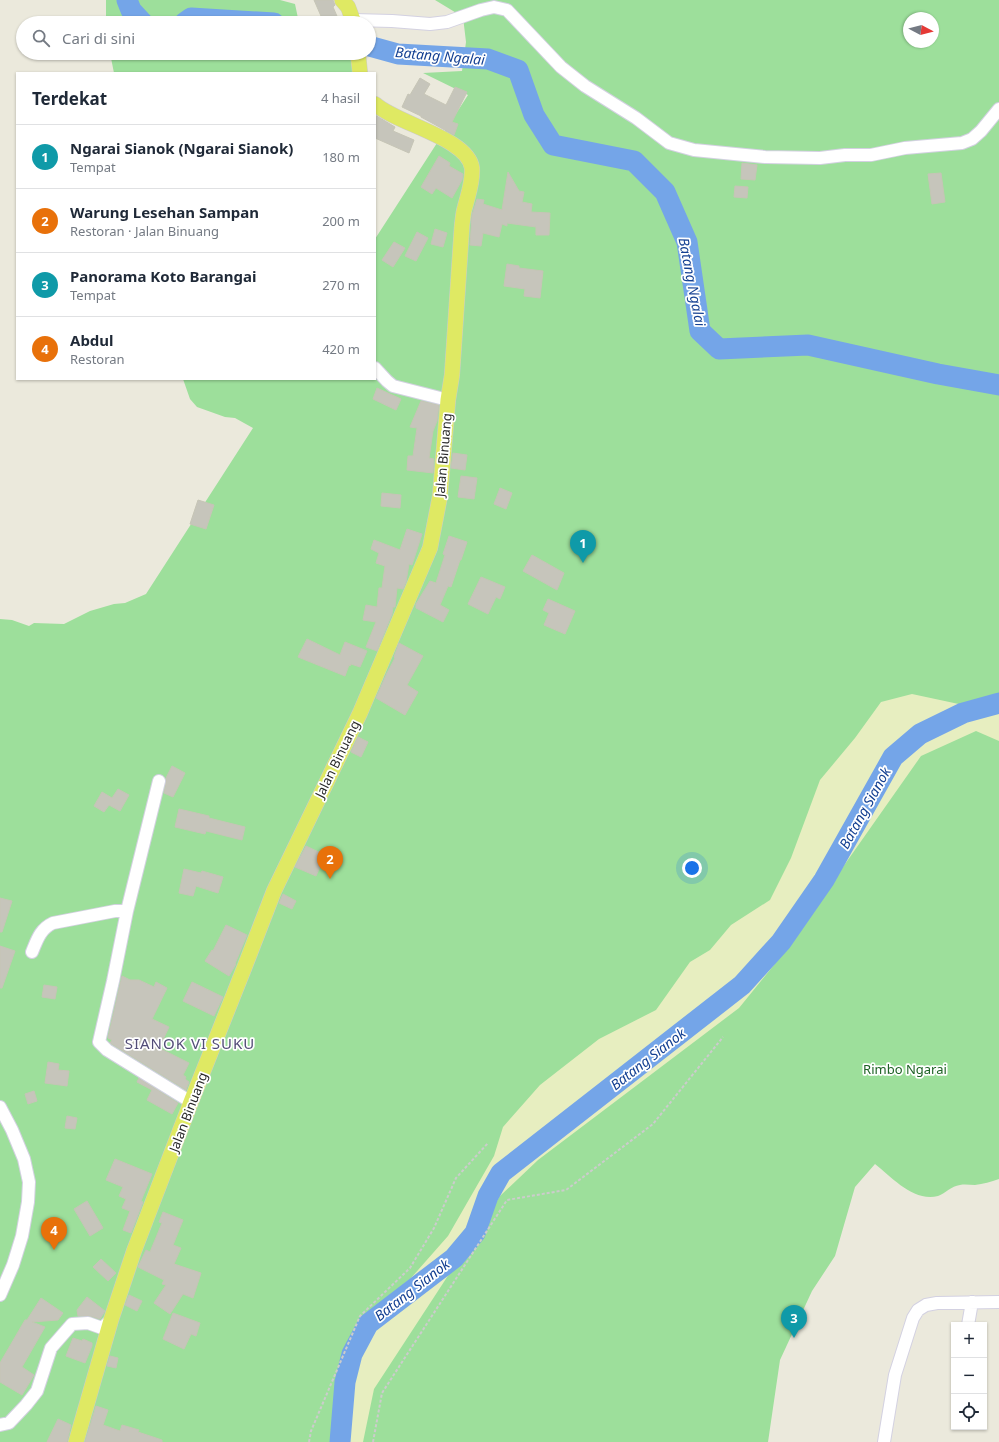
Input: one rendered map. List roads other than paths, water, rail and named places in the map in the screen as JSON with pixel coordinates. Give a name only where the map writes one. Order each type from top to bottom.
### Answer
[{"type":"main road","points":[[342,0],[348,8],[351,16]]},
{"type":"main road","points":[[359,60],[360,72]]},
{"type":"main road","name":"Jalan Binuang","points":[[76,1442],[111,1320],[134,1251],[274,891],[360,713],[430,548],[440,496],[448,400],[452,375],[462,226],[464,210],[471,184],[472,167],[465,153],[444,139],[410,124],[376,105]]},
{"type":"street","points":[[376,21],[439,24],[494,7],[507,10],[561,67],[586,86],[636,118],[669,142],[694,150],[765,156],[820,158],[871,155],[905,148],[962,143],[972,139],[981,131],[999,109]]},
{"type":"street","points":[[376,369],[386,381],[393,386],[448,400]]},
{"type":"street","points":[[158,781],[127,911],[99,1042],[107,1050],[191,1102]]},
{"type":"street","points":[[32,952],[40,933],[52,923],[115,911],[127,911]]},
{"type":"street","points":[[0,1107],[22,1154],[29,1182],[28,1202],[22,1236],[13,1265],[0,1295]]},
{"type":"street","points":[[969,1322],[972,1302]]},
{"type":"street","points":[[884,1442],[895,1375],[913,1318],[918,1310],[926,1305],[937,1303],[999,1302]]},
{"type":"street","points":[[0,1425],[9,1423],[26,1405],[37,1390],[51,1348],[72,1324],[88,1323],[102,1328],[111,1320]]},
{"type":"waterway","name":"Batang Ngalai","points":[[127,0],[131,10],[137,16]]},
{"type":"waterway","name":"Batang Ngalai","points":[[376,48],[398,54],[488,59],[518,70],[534,115],[553,145],[634,161],[665,192],[687,242],[700,331],[719,349],[808,345],[938,374],[999,385]]},
{"type":"waterway","name":"Batang Sianok","points":[[340,1442],[345,1382],[352,1354],[368,1324],[454,1258],[475,1233],[488,1196],[501,1173],[742,985],[781,942],[824,880],[893,757],[920,734],[963,713],[999,703]]},
{"type":"place","name":"Ngarai Sianok (Ngarai Sianok)","points":[[583,563]]},
{"type":"place","name":"Warung Lesehan Sampan","points":[[330,879]]},
{"type":"place","name":"Abdul","points":[[54,1250]]},
{"type":"place","name":"Panorama Koto Barangai","points":[[794,1338]]},
{"type":"district","name":"SIANOK VI SUKU","points":[[190,1044]]},
{"type":"park label","name":"Rimbo Ngarai","points":[[905,1069]]}]
